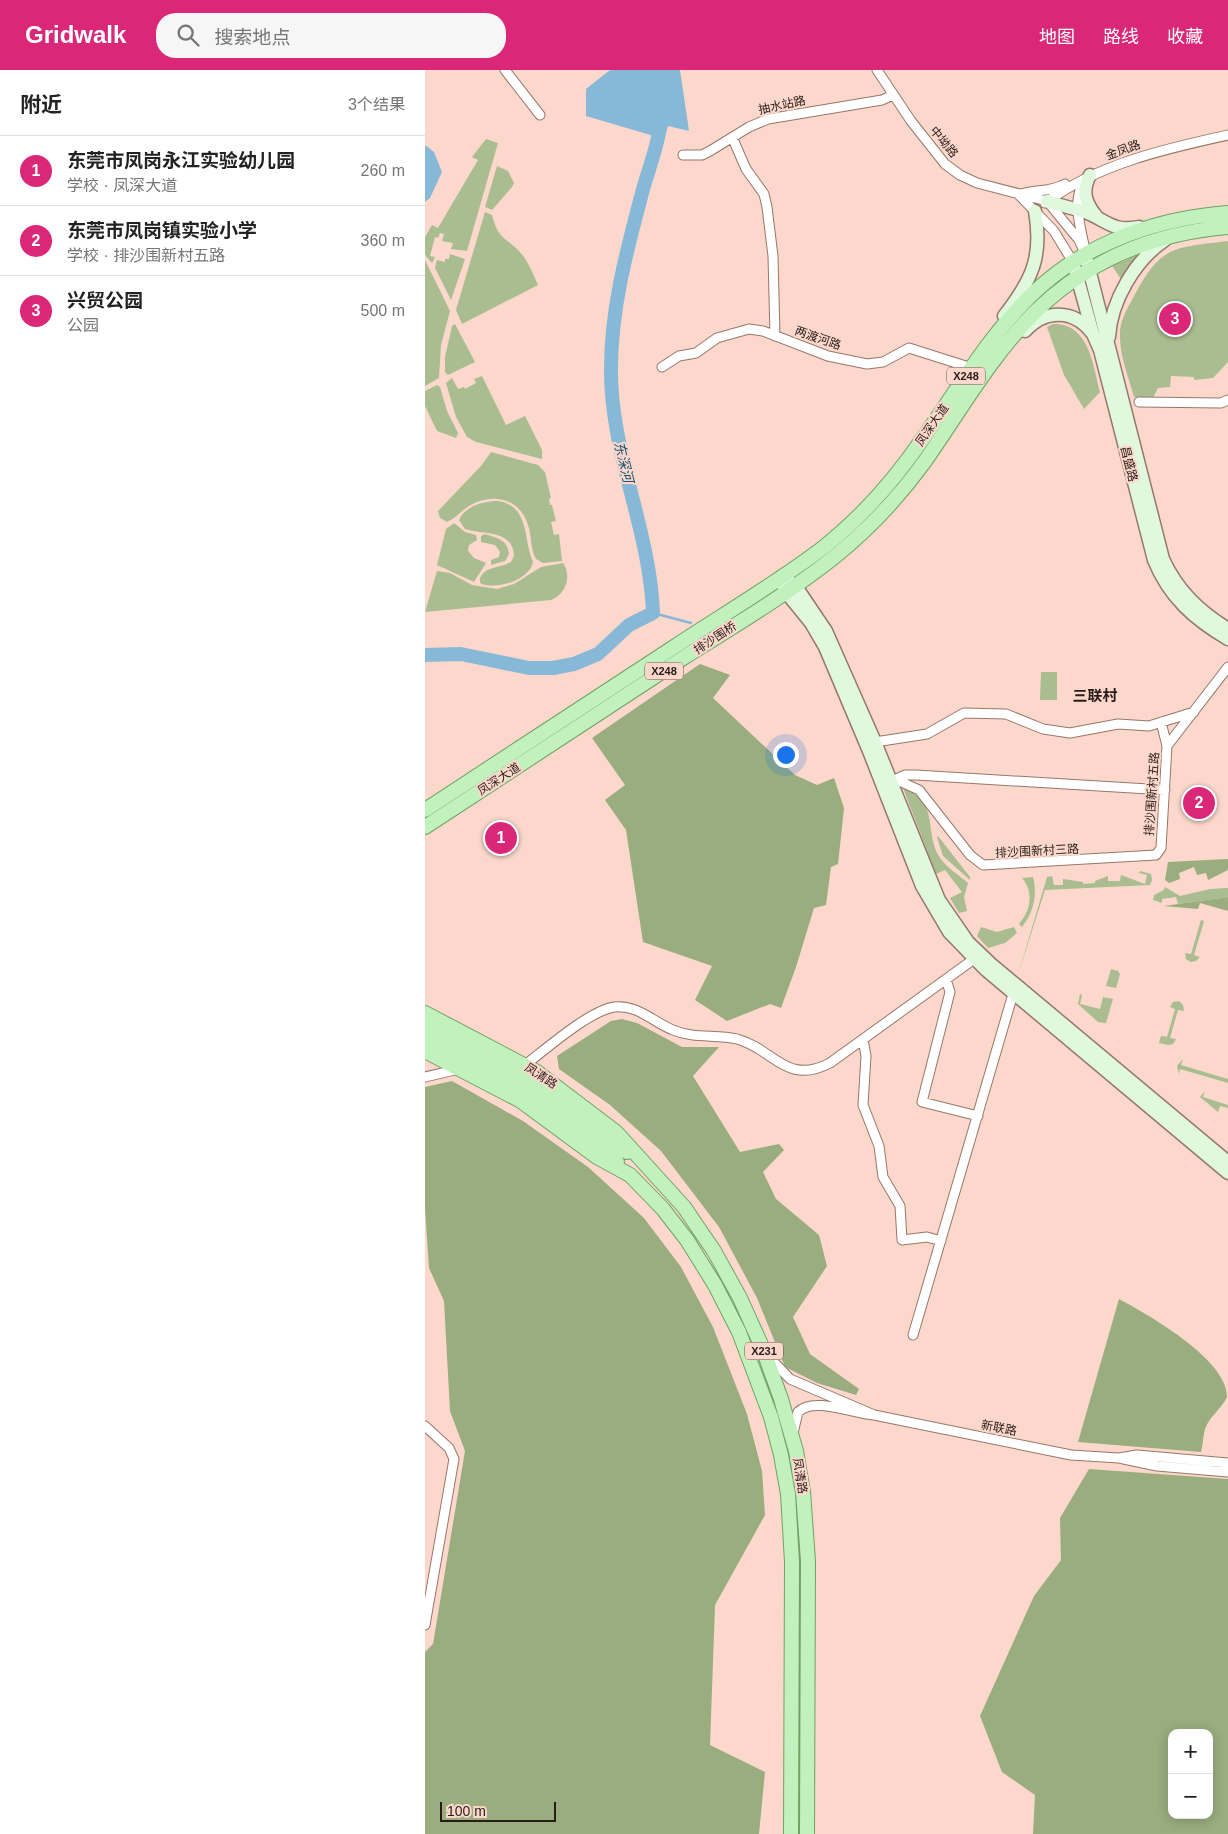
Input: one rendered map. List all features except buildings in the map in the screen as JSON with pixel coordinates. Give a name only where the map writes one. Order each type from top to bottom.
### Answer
[{"type":"main road","name":"凤深大道","points":[[743,602],[832,540],[878,496],[913,452],[982,353],[1032,294],[1073,262],[1123,236],[1164,223],[1228,213]]},
{"type":"main road","name":"凤深大道","points":[[755,611],[849,545],[887,507],[924,462],[990,366],[1035,312],[1084,273],[1123,252],[1174,234],[1228,227]]},
{"type":"main road","name":"排沙围桥","points":[[564,719],[743,602]]},
{"type":"main road","name":"排沙围桥","points":[[573,730],[755,611]]},
{"type":"main road","name":"凤深大道","points":[[425,810],[564,719]]},
{"type":"main road","name":"凤深大道","points":[[425,827],[573,730]]},
{"type":"main road","name":"凤清路","points":[[426,1017],[483,1062],[544,1104],[603,1149],[630,1175],[675,1223],[715,1285],[749,1356],[780,1448],[788,1494],[791,1548],[791,1834]]},
{"type":"main road","name":"凤清路","points":[[426,1017],[525,1065],[617,1132],[641,1162],[670,1191],[699,1228],[736,1290],[763,1348],[793,1438],[803,1485],[807,1547],[807,1834]]},
{"type":"main road","name":"凤清路","points":[[425,1038],[483,1062],[546,1092],[641,1162]]},
{"type":"main road","name":"凤清路","points":[[425,1051],[521,1101],[597,1156],[630,1175]]},
{"type":"street","points":[[505,70],[540,116]]},
{"type":"street","name":"中坳路","points":[[877,70],[930,146],[952,170],[977,183],[1047,201]]},
{"type":"street","name":"抽水站路","points":[[683,155],[702,155],[749,127],[768,119],[882,100],[893,95]]},
{"type":"street","name":"金凤路","points":[[1035,211],[1047,201],[1090,175],[1159,151],[1228,135]]},
{"type":"street","points":[[733,138],[746,169],[764,194],[767,207],[773,256],[775,336]]},
{"type":"street","points":[[1073,262],[1054,231],[1019,195],[1029,191],[1049,191],[1083,175],[1090,175]]},
{"type":"street","points":[[1086,255],[1078,210],[1080,189],[1090,175]]},
{"type":"street","points":[[1090,175],[1086,185],[1085,199],[1100,221]]},
{"type":"street","points":[[1047,201],[1078,210],[1100,221],[1125,230],[1164,223]]},
{"type":"street","points":[[1047,201],[1079,240],[1086,255]]},
{"type":"street","points":[[982,353],[989,335],[1023,290],[1033,270],[1038,242],[1035,211]]},
{"type":"street","points":[[1108,344],[1114,312],[1137,268],[1154,248],[1174,234]]},
{"type":"street","name":"昌盛路","points":[[1086,255],[1084,273],[1093,334],[1100,350],[1157,568],[1172,593],[1191,614],[1228,639]]},
{"type":"street","name":"昌盛路","points":[[1073,262],[1084,273],[1108,344],[1163,559],[1173,579],[1191,602],[1228,629]]},
{"type":"street","points":[[990,366],[1009,351],[1029,327],[1042,316],[1055,314],[1069,316],[1083,322],[1093,334]]},
{"type":"street","name":"两渡河路","points":[[662,367],[679,356],[696,353],[710,342],[731,333],[756,329],[850,362],[875,364],[909,348],[972,368]]},
{"type":"street","points":[[1139,402],[1221,403],[1228,400]]},
{"type":"street","points":[[781,577],[826,631],[875,742],[894,780],[931,885],[948,915],[968,942],[991,964],[1228,1162]]},
{"type":"street","points":[[790,588],[825,647],[930,902],[949,932],[973,959],[1013,994],[1228,1173]]},
{"type":"street","name":"排沙围新村五路","points":[[1156,855],[1161,848],[1167,746],[1228,667]]},
{"type":"street","points":[[875,742],[927,734],[958,715],[969,713],[1011,715],[1043,729],[1069,733],[1118,724],[1143,727],[1194,712]]},
{"type":"street","points":[[1161,722],[1167,746]]},
{"type":"street","points":[[894,780],[905,775],[916,775],[1165,790]]},
{"type":"street","name":"排沙围新村三路","points":[[894,780],[919,790],[970,855],[983,865],[1156,855]]},
{"type":"street","points":[[525,1065],[597,1013],[615,1007],[635,1009],[681,1033],[739,1040],[783,1066],[796,1070],[811,1071],[821,1067],[863,1039],[973,959]]},
{"type":"street","points":[[946,979],[950,992],[921,1102],[978,1116]]},
{"type":"street","points":[[913,1335],[1013,994]]},
{"type":"street","points":[[863,1039],[866,1056],[863,1105],[879,1146],[883,1177],[899,1206],[902,1240],[927,1238],[941,1241]]},
{"type":"street","points":[[425,1077],[460,1068]]},
{"type":"street","name":"新联路","points":[[763,1348],[776,1366],[790,1379],[874,1416]]},
{"type":"street","name":"新联路","points":[[793,1438],[795,1418],[803,1408],[808,1405],[820,1405],[1071,1455],[1119,1458],[1157,1466],[1228,1472]]},
{"type":"street","points":[[425,1426],[449,1448],[454,1459],[425,1625]]},
{"type":"street","name":"新联路","points":[[1119,1458],[1137,1455],[1228,1463]]},
{"type":"green space","points":[[486,139],[498,143],[467,251],[451,249],[453,243],[442,241],[444,234],[440,233],[438,238],[435,237],[430,256],[435,257],[432,263],[425,255],[425,237],[432,225],[438,228],[478,160],[472,157]]},
{"type":"green space","points":[[497,166],[508,171],[514,183],[492,210],[485,207]]},
{"type":"green space","points":[[485,212],[492,215],[501,235],[524,257],[538,285],[462,324],[456,310]]},
{"type":"green space","points":[[1228,241],[1228,362],[1213,378],[1194,380],[1194,377],[1171,376],[1170,387],[1158,388],[1153,398],[1134,397],[1123,360],[1120,332],[1126,312],[1143,281],[1152,268],[1170,252],[1193,245]]},
{"type":"green space","points":[[450,254],[465,259],[451,300],[435,268],[437,260],[445,262],[445,259],[449,259]]},
{"type":"green space","points":[[1140,254],[1123,282],[1112,266]]},
{"type":"green space","points":[[425,260],[450,311],[441,345],[439,378],[425,386]]},
{"type":"green space","points":[[455,324],[475,362],[448,375],[445,372],[445,357],[452,326]]},
{"type":"green space","points":[[1053,324],[1075,330],[1082,338],[1092,358],[1100,392],[1084,409],[1064,375],[1047,327]]},
{"type":"green space","points":[[482,376],[506,425],[525,416],[542,450],[542,459],[476,442],[467,437],[456,417],[446,383],[452,378],[458,389],[464,387],[465,389],[476,383],[474,379]]},
{"type":"green space","points":[[437,385],[440,387],[447,411],[458,433],[456,438],[437,431],[425,406],[425,391]]},
{"type":"green space","points":[[491,452],[538,465],[545,472],[551,498],[549,499],[550,505],[552,505],[556,521],[551,522],[554,535],[559,534],[562,561],[543,563],[536,559],[524,516],[512,503],[504,500],[487,499],[478,502],[469,506],[447,522],[440,518],[438,511],[481,466]]},
{"type":"green space","points":[[498,501],[516,509],[521,516],[533,562],[526,574],[519,579],[494,586],[480,583],[481,578],[486,571],[511,562],[514,556],[512,547],[503,537],[465,529],[459,520],[466,511],[475,505]]},
{"type":"green space","points":[[454,523],[465,532],[476,535],[477,540],[469,545],[468,551],[474,558],[486,563],[474,582],[437,565],[446,529]]},
{"type":"green space","points":[[485,534],[501,540],[507,546],[509,554],[505,561],[491,565],[491,560],[499,557],[500,552],[495,545],[481,542],[481,536]]},
{"type":"green space","points":[[563,563],[567,573],[566,584],[560,594],[551,600],[425,612],[437,571],[450,573],[472,585],[497,589],[514,584],[541,567]]},
{"type":"green space","points":[[700,664],[730,675],[713,698],[795,775],[817,785],[834,778],[844,808],[838,864],[831,867],[826,905],[814,908],[781,1008],[770,1004],[727,1021],[695,1000],[712,966],[643,942],[626,830],[605,800],[625,785],[592,738]]},
{"type":"green space","points":[[1041,672],[1057,672],[1057,700],[1040,700]]},
{"type":"green space","points":[[903,788],[915,794],[927,809],[932,837],[939,856],[948,867],[968,883],[964,897],[967,911],[959,913],[950,898],[962,892],[945,870],[936,874]]},
{"type":"green space","points":[[938,836],[970,877],[970,880],[943,856]]},
{"type":"green space","points":[[1228,859],[1228,870],[1208,880],[1206,873],[1197,875],[1194,867],[1179,873],[1180,879],[1169,883],[1165,880],[1168,862]]},
{"type":"green space","points":[[1140,871],[1151,874],[1152,880],[1150,885],[1045,890],[1018,975],[1047,877],[1052,876],[1054,885],[1063,885],[1063,879],[1083,882],[1083,884],[1095,883],[1095,881],[1108,876],[1108,881],[1120,881],[1121,875],[1145,884],[1147,875],[1139,873]]},
{"type":"green space","points":[[1033,877],[1035,897],[1029,916],[1022,927],[1019,924],[1026,913],[1029,895],[1026,883],[1022,878]]},
{"type":"green space","points":[[1165,887],[1180,896],[1210,889],[1228,888],[1228,897],[1178,904],[1176,897],[1162,899],[1162,903],[1153,900],[1154,895],[1164,890]]},
{"type":"green space","points":[[1228,897],[1228,911],[1200,903],[1198,909],[1164,906]]},
{"type":"green space","points":[[1201,920],[1204,921],[1194,955],[1200,957],[1196,961],[1191,962],[1186,959],[1185,953],[1191,954]]},
{"type":"green space","points":[[981,927],[997,932],[1014,927],[1017,933],[1005,943],[988,948],[977,936]]},
{"type":"green space","points":[[1111,969],[1118,971],[1120,974],[1116,988],[1106,986]]},
{"type":"green space","points":[[1080,994],[1082,995],[1080,1004],[1100,1009],[1103,997],[1113,999],[1106,1023],[1098,1022],[1078,1004]]},
{"type":"green space","points":[[1179,1001],[1183,1005],[1184,1011],[1178,1010],[1170,1038],[1176,1039],[1173,1044],[1159,1043],[1161,1036],[1167,1037],[1175,1009],[1170,1007],[1173,1002]]},
{"type":"green space","points":[[622,1019],[637,1023],[682,1047],[719,1047],[693,1076],[740,1152],[779,1144],[784,1150],[763,1172],[776,1199],[819,1235],[827,1266],[793,1317],[810,1354],[859,1389],[856,1395],[817,1383],[785,1367],[757,1298],[719,1227],[661,1151],[610,1105],[559,1069],[557,1056],[611,1021]]},
{"type":"green space","points":[[1183,1059],[1181,1065],[1228,1079],[1228,1083],[1180,1069],[1179,1074],[1177,1066]]},
{"type":"green space","points":[[452,1081],[523,1121],[588,1167],[644,1218],[681,1267],[713,1327],[747,1414],[762,1471],[765,1515],[715,1605],[710,1745],[765,1772],[759,1834],[425,1834],[425,1652],[433,1644],[465,1451],[450,1411],[444,1301],[429,1268],[425,1210],[425,1087]]},
{"type":"green space","points":[[1205,1091],[1203,1097],[1228,1105],[1228,1108],[1220,1106],[1218,1112],[1200,1097]]},
{"type":"green space","points":[[1119,1299],[1183,1339],[1200,1353],[1224,1382],[1227,1397],[1207,1425],[1201,1452],[1078,1442]]},
{"type":"green space","points":[[1089,1469],[1228,1479],[1228,1834],[1033,1834],[1035,1795],[1002,1772],[980,1716],[1034,1596],[1061,1560],[1060,1518]]},
{"type":"water","points":[[610,70],[680,70],[689,131],[668,126],[664,139],[586,116],[586,89]]},
{"type":"water","points":[[425,145],[434,152],[442,172],[430,198],[425,202]]},
{"type":"waterway","name":"东深河","points":[[425,655],[461,654],[529,668],[553,668],[574,664],[598,654],[629,625],[653,613],[645,551],[617,430],[612,399],[611,368],[614,323],[621,279],[661,120]]},
{"type":"waterway","points":[[653,613],[691,623]]},
{"type":"place","name":"兴贸公园","points":[[1175,319]]},
{"type":"place","name":"东莞市凤岗镇实验小学","points":[[1199,803]]},
{"type":"place","name":"东莞市凤岗永江实验幼儿园","points":[[501,838]]},
{"type":"district","name":"三联村","points":[[1095,696]]}]
